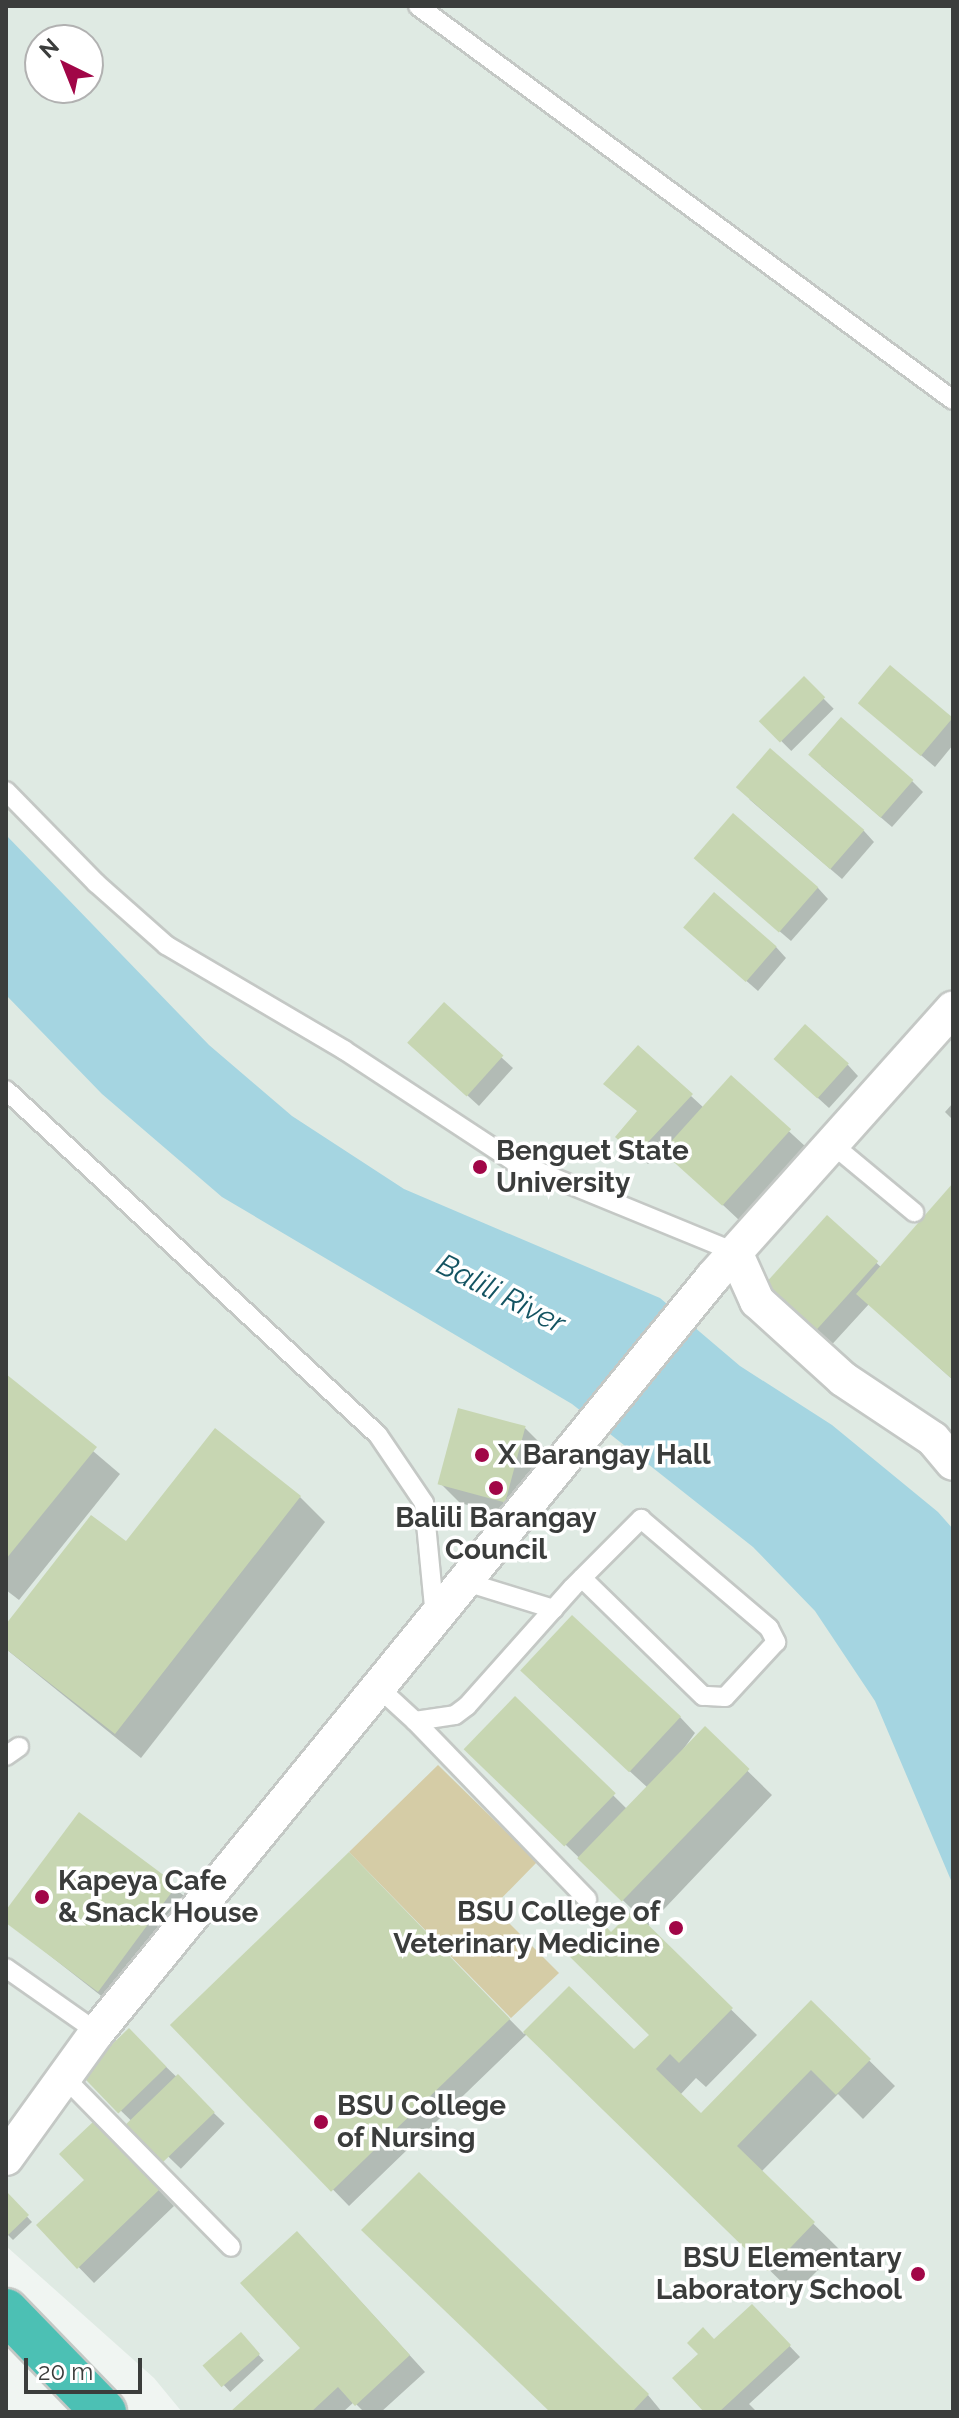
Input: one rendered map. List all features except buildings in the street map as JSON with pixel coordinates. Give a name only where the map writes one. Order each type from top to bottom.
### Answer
[{"type":"highway","points":[[6,2311],[104,2412]]},
{"type":"street","points":[[6,2158],[97,2032],[724,1265],[953,1009]]},
{"type":"street","points":[[724,1265],[757,1301],[843,1379],[933,1439],[953,1463]]},
{"type":"lane","points":[[418,6],[953,400]]},
{"type":"lane","points":[[6,791],[96,883],[166,945],[344,1050],[513,1161],[724,1265]]},
{"type":"lane","points":[[6,1090],[385,1443],[424,1503],[435,1621]]},
{"type":"lane","points":[[832,1144],[914,1212]]},
{"type":"lane","points":[[415,1721],[446,1719],[467,1706],[582,1578],[641,1519],[648,1520],[769,1628],[776,1642],[725,1697],[703,1696],[582,1578]]},
{"type":"lane","points":[[466,1582],[554,1609]]},
{"type":"lane","points":[[379,1688],[415,1721],[587,1899]]},
{"type":"lane","points":[[6,1968],[97,2032]]},
{"type":"lane","points":[[64,2077],[231,2247]]},
{"type":"shaded area","name":"Benguet State University","points":[[6,6],[953,6],[953,2412],[182,2412],[154,2378],[6,2246]]},
{"type":"shaded area","points":[[438,1765],[537,1862],[493,1907],[559,1973],[511,2018],[349,1852]]},
{"type":"water","name":"Balili River","points":[[6,835],[209,1045],[292,1116],[404,1189],[660,1298],[740,1366],[832,1425],[938,1512],[953,1529],[953,1885],[875,1701],[815,1611],[753,1547],[572,1404],[222,1197],[102,1094],[6,995]]},
{"type":"place","name":"Benguet State University","points":[[480,1167]]},
{"type":"place","name":"X Barangay Hall","points":[[482,1455]]},
{"type":"place","name":"Balili Barangay Council","points":[[496,1488]]},
{"type":"place","name":"Kapeya Cafe & Snack House","points":[[42,1897]]},
{"type":"place","name":"BSU College of Veterinary Medicine","points":[[676,1928]]},
{"type":"place","name":"BSU College of Nursing","points":[[321,2122]]},
{"type":"place","name":"BSU Elementary Laboratory School","points":[[918,2274]]}]
